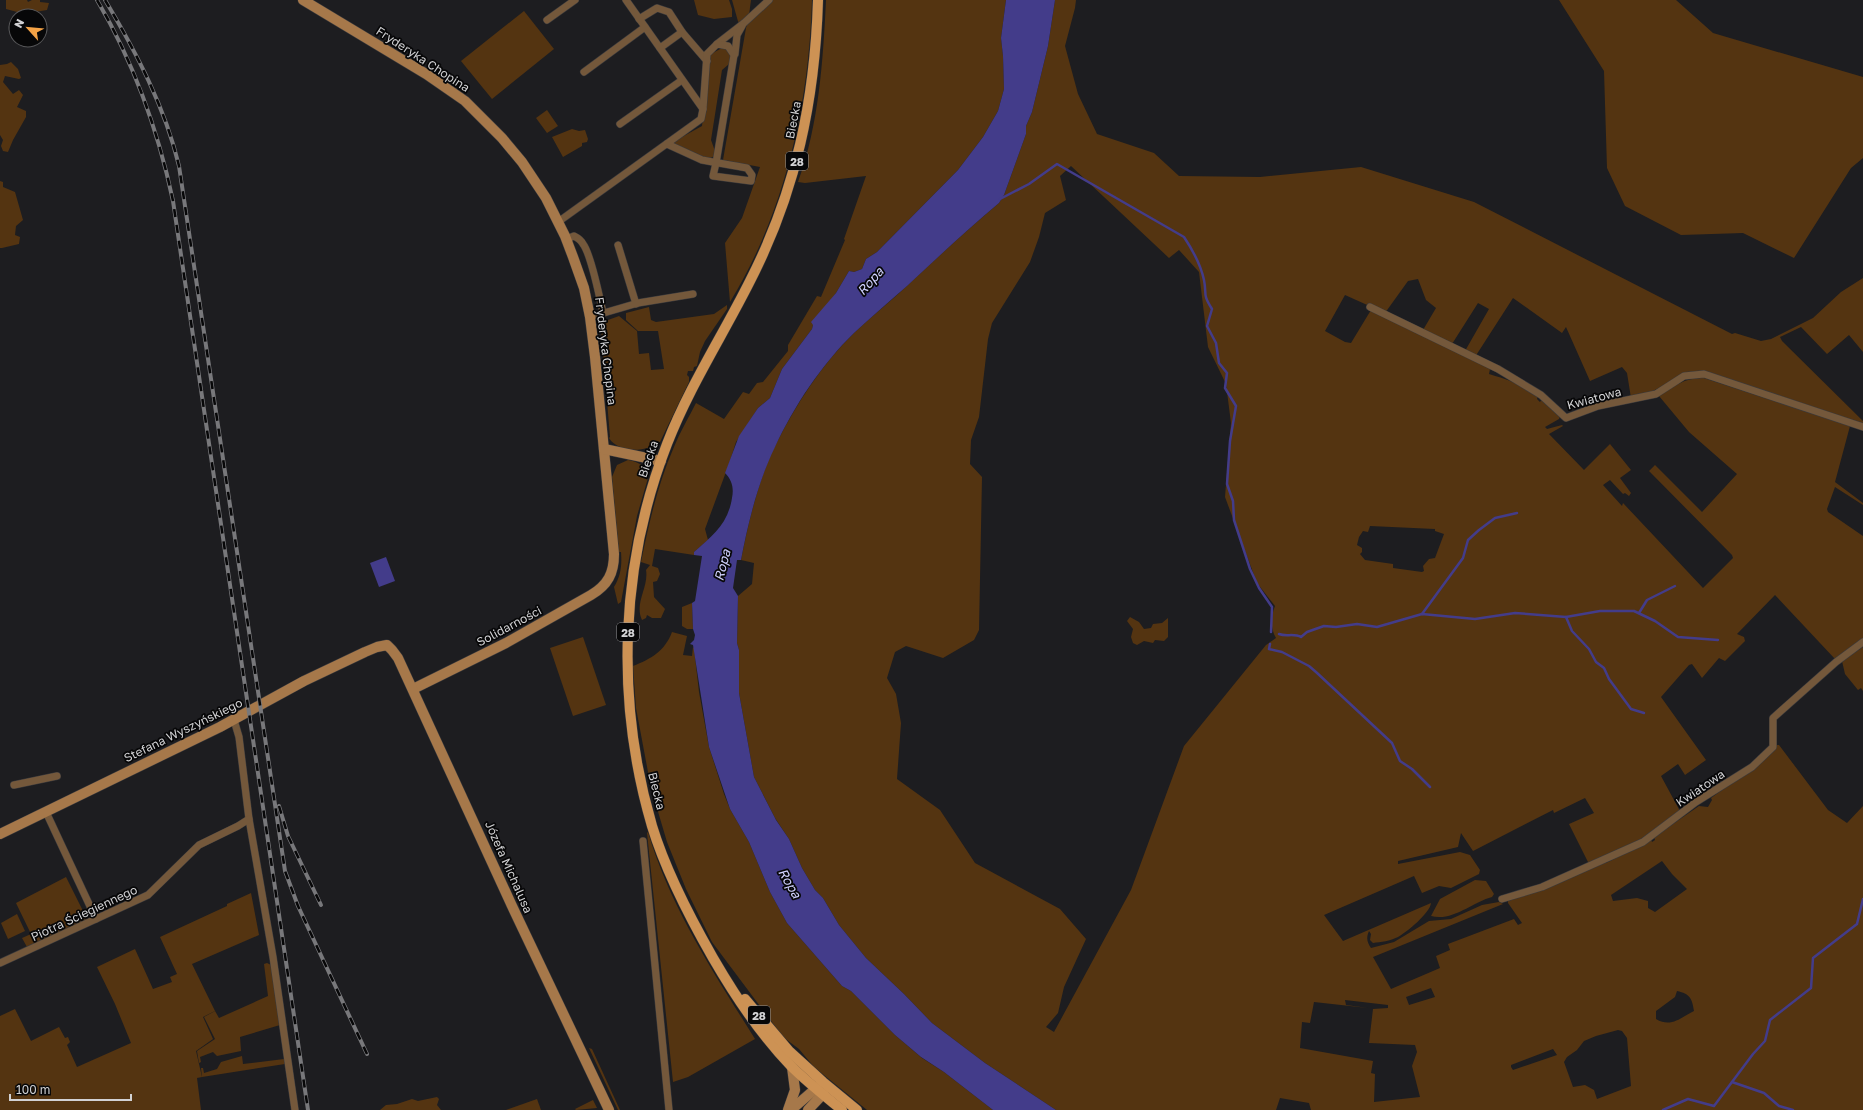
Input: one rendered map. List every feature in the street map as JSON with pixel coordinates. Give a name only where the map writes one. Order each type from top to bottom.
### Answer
[{"type":"main road","name":"Biecka","points":[[818,0],[817,44],[811,96],[799,155],[784,204],[751,280],[687,401],[661,461],[642,522],[633,573],[627,644],[628,697],[640,781],[653,827],[678,892],[703,941],[735,996],[770,1043],[792,1067],[820,1088]]},
{"type":"main road","name":"Biecka","points":[[703,941],[744,998],[820,1088]]},
{"type":"main road","name":"28","points":[[820,1088],[842,1110]]},
{"type":"main road","name":"28","points":[[820,1088],[857,1110]]},
{"type":"street","name":"Fryderyka Chopina","points":[[303,0],[426,74],[465,101],[497,132],[522,162],[546,198],[566,239],[584,288],[590,317],[596,357],[614,554],[611,576]]},
{"type":"street","points":[[546,20],[575,0]]},
{"type":"street","points":[[626,0],[702,109]]},
{"type":"street","points":[[558,222],[701,119],[709,51],[744,23],[769,0]]},
{"type":"street","points":[[639,19],[657,8],[669,12],[682,32],[707,61]]},
{"type":"street","points":[[667,144],[702,160],[716,163],[747,168],[752,175],[751,181],[713,176],[716,163],[737,35],[744,23]]},
{"type":"street","points":[[584,72],[645,27]]},
{"type":"street","points":[[660,48],[682,32]]},
{"type":"street","points":[[718,44],[728,46],[734,55]]},
{"type":"street","points":[[620,124],[682,80]]},
{"type":"street","points":[[566,239],[574,236],[584,245],[600,297],[603,313]]},
{"type":"street","points":[[618,245],[636,304]]},
{"type":"street","points":[[590,317],[636,304],[693,294]]},
{"type":"street","name":"Kwiatowa","points":[[1370,307],[1498,369],[1541,395],[1566,418],[1598,406],[1656,394],[1684,376],[1704,374],[1863,427]]},
{"type":"street","points":[[604,449],[661,461]]},
{"type":"street","name":"Solidarności","points":[[413,690],[506,643],[591,595],[603,587],[611,576]]},
{"type":"street","name":"Kwiatowa","points":[[1502,899],[1542,887],[1643,842],[1696,802],[1752,767],[1773,747],[1773,718],[1836,662],[1863,642]]},
{"type":"street","name":"Józefa Michalusa","points":[[377,647],[387,645],[398,658],[512,906],[609,1110]]},
{"type":"street","name":"Stefana Wyszyńskiego","points":[[0,834],[234,720],[304,681],[377,647]]},
{"type":"street","points":[[234,720],[238,736],[249,819],[273,957],[295,1110]]},
{"type":"street","points":[[14,785],[57,776]]},
{"type":"street","points":[[46,812],[96,919]]},
{"type":"street","name":"Piotra Ściegiennego","points":[[0,963],[148,895],[199,845],[249,819]]},
{"type":"street","points":[[642,842],[669,1110]]},
{"type":"street","points":[[789,1110],[795,1090],[792,1067]]},
{"type":"street","points":[[665,1078],[665,1110]]},
{"type":"street","points":[[789,1110],[820,1088]]},
{"type":"street","points":[[808,1110],[820,1088]]},
{"type":"shaded area","points":[[6,0],[27,0],[28,2],[32,0],[40,0],[40,2],[49,3],[48,8],[6,9]]},
{"type":"shaded area","points":[[694,0],[729,0],[732,9],[732,17],[714,19],[698,15]]},
{"type":"shaded area","points":[[732,0],[751,0],[749,15],[739,25]]},
{"type":"shaded area","points":[[771,0],[812,0],[806,79],[790,157],[779,195],[766,232],[730,302],[725,243],[742,218],[760,167],[723,160],[747,24]]},
{"type":"shaded area","points":[[826,0],[1006,0],[1001,38],[1004,89],[998,111],[983,137],[958,170],[877,252],[866,259],[862,269],[854,272],[849,271],[836,293],[813,325],[812,329],[782,369],[770,398],[758,408],[736,442],[705,529],[708,540],[694,552],[694,555],[655,549],[652,566],[658,568],[660,574],[657,581],[653,582],[654,597],[665,609],[661,618],[652,618],[647,615],[646,618],[642,620],[640,607],[646,583],[646,570],[650,565],[641,562],[644,547],[654,503],[663,475],[682,430],[696,403],[724,419],[743,392],[749,394],[757,383],[763,382],[788,351],[788,345],[817,296],[821,297],[845,240],[844,239],[866,176],[805,183],[798,182],[811,138],[819,92]]},
{"type":"shaded area","points":[[1055,0],[1076,0],[1065,46],[1078,94],[1097,134],[1154,153],[1179,176],[1260,177],[1361,167],[1474,202],[1732,334],[1735,333],[1761,341],[1771,339],[1813,318],[1841,292],[1863,278],[1863,352],[1849,335],[1827,354],[1801,327],[1780,337],[1782,341],[1863,421],[1863,426],[1704,372],[1682,376],[1651,392],[1631,398],[1627,373],[1622,367],[1590,381],[1566,327],[1562,333],[1513,298],[1475,357],[1465,351],[1489,309],[1478,303],[1452,344],[1423,330],[1436,308],[1426,300],[1418,279],[1408,281],[1385,313],[1345,295],[1325,331],[1345,342],[1351,343],[1371,310],[1439,342],[1490,369],[1489,374],[1520,385],[1538,396],[1537,399],[1540,402],[1542,399],[1560,416],[1559,419],[1545,427],[1547,429],[1563,426],[1549,434],[1584,470],[1610,444],[1631,470],[1620,478],[1631,493],[1629,496],[1625,493],[1623,494],[1610,480],[1603,485],[1622,506],[1623,503],[1703,588],[1733,558],[1732,555],[1649,471],[1655,465],[1702,512],[1737,474],[1689,432],[1659,396],[1675,385],[1685,381],[1704,378],[1850,426],[1835,482],[1863,503],[1863,505],[1835,487],[1827,509],[1828,512],[1863,536],[1863,640],[1835,659],[1775,595],[1737,634],[1744,637],[1745,641],[1725,661],[1719,658],[1702,678],[1692,664],[1689,665],[1661,697],[1706,760],[1685,775],[1678,764],[1661,776],[1681,813],[1642,841],[1589,864],[1569,824],[1594,813],[1585,798],[1554,813],[1553,810],[1473,851],[1461,833],[1458,847],[1398,861],[1398,864],[1460,852],[1470,855],[1480,870],[1479,874],[1451,888],[1439,886],[1422,893],[1414,876],[1324,915],[1343,941],[1431,903],[1427,912],[1412,927],[1398,937],[1373,943],[1370,940],[1371,934],[1369,931],[1367,940],[1371,948],[1394,942],[1429,921],[1451,919],[1482,905],[1499,902],[1503,904],[1373,957],[1391,989],[1440,968],[1436,956],[1450,950],[1448,944],[1514,919],[1518,925],[1522,923],[1508,901],[1591,867],[1608,862],[1651,839],[1652,842],[1655,840],[1654,837],[1699,806],[1708,807],[1712,800],[1711,798],[1771,754],[1776,745],[1779,745],[1828,810],[1847,823],[1863,806],[1863,1110],[1311,1110],[1309,1103],[1280,1098],[1276,1110],[1056,1110],[985,1063],[932,1023],[866,958],[839,925],[823,898],[815,890],[802,868],[789,839],[775,818],[754,777],[739,693],[739,650],[737,643],[738,596],[752,584],[754,563],[741,560],[747,531],[759,486],[770,457],[792,414],[810,385],[842,345],[854,333],[999,203],[1004,195],[1026,134],[1026,126],[1032,112],[1048,46]],"holes":[[[1071,166],[1169,258],[1179,250],[1199,272],[1208,347],[1226,384],[1231,423],[1225,497],[1257,583],[1275,606],[1272,622],[1276,638],[1266,645],[1184,746],[1131,890],[1054,1032],[1046,1027],[1058,1013],[1064,987],[1086,939],[1060,909],[975,863],[940,810],[897,779],[901,723],[896,694],[887,678],[895,652],[906,646],[943,658],[974,640],[979,630],[982,477],[970,464],[971,440],[979,417],[988,339],[992,323],[1030,262],[1039,237],[1045,213],[1066,200],[1060,176]],[[1370,526],[1435,529],[1435,531],[1444,534],[1435,558],[1429,559],[1423,566],[1424,571],[1422,572],[1393,568],[1393,564],[1365,560],[1360,554],[1362,552],[1362,548],[1357,545],[1359,537],[1363,531],[1368,532]],[[1662,861],[1687,889],[1655,912],[1648,908],[1648,901],[1637,898],[1613,901],[1611,895]],[[1431,988],[1435,997],[1409,1005],[1406,997]],[[1677,991],[1690,997],[1694,1011],[1680,1019],[1666,1023],[1656,1019],[1656,1011],[1675,997]],[[1345,1000],[1388,1005],[1388,1008],[1373,1009],[1369,1043],[1415,1045],[1417,1052],[1412,1066],[1420,1097],[1374,1102],[1375,1074],[1371,1073],[1373,1061],[1300,1048],[1302,1022],[1310,1023],[1314,1002],[1368,1008],[1346,1005]],[[1618,1030],[1622,1031],[1627,1038],[1631,1086],[1597,1099],[1594,1090],[1585,1085],[1573,1087],[1564,1062],[1567,1057],[1577,1050],[1584,1041]],[[1553,1049],[1557,1055],[1513,1070],[1511,1065]]]},
{"type":"shaded area","points":[[1559,0],[1676,0],[1713,33],[1863,77],[1863,158],[1851,168],[1794,258],[1743,233],[1681,235],[1625,206],[1607,168],[1604,71]]},
{"type":"shaded area","points":[[524,11],[554,49],[492,99],[461,61]]},
{"type":"shaded area","points":[[722,48],[731,51],[733,56],[729,64],[722,70],[711,140],[715,151],[714,156],[709,159],[677,147],[673,142],[702,126],[709,55]]},
{"type":"shaded area","points":[[11,62],[18,69],[21,78],[19,79],[5,76],[3,82],[13,94],[19,90],[23,95],[17,107],[26,111],[26,117],[8,152],[3,151],[1,146],[3,140],[0,135],[0,65]]},
{"type":"shaded area","points":[[547,110],[558,126],[547,133],[536,118]]},
{"type":"shaded area","points":[[572,129],[579,131],[585,130],[588,139],[587,142],[582,143],[582,146],[563,157],[552,137]]},
{"type":"shaded area","points":[[0,181],[3,182],[3,187],[15,192],[23,220],[16,226],[15,235],[20,237],[19,244],[2,248],[0,248]]},
{"type":"shaded area","points":[[727,305],[727,309],[705,341],[700,352],[697,366],[694,367],[693,371],[688,371],[687,375],[689,377],[689,382],[660,442],[648,448],[633,450],[619,447],[609,438],[601,329],[608,320],[619,316],[637,331],[639,354],[649,353],[651,370],[664,369],[658,331],[638,331],[626,320],[626,313],[649,307],[651,320],[656,322],[714,314]]},
{"type":"shaded area","points":[[628,460],[642,465],[646,470],[648,478],[637,516],[621,602],[618,604],[614,587],[620,575],[621,552],[619,552],[612,477],[617,465]]},
{"type":"shaded area","points":[[692,603],[693,629],[687,629],[682,626],[682,607]]},
{"type":"shaded area","points":[[1130,617],[1139,622],[1144,629],[1151,628],[1153,624],[1162,623],[1168,618],[1168,637],[1164,641],[1155,640],[1153,643],[1144,641],[1137,645],[1133,643],[1131,637],[1133,629],[1127,621]]},
{"type":"shaded area","points":[[672,632],[687,636],[683,655],[692,656],[693,647],[694,648],[699,692],[709,747],[724,794],[730,809],[749,842],[770,892],[787,923],[842,986],[851,991],[895,1035],[922,1058],[944,1072],[993,1110],[867,1110],[814,1067],[799,1049],[783,1037],[712,942],[686,889],[667,842],[651,788],[636,708],[633,666],[657,654],[669,639]]},
{"type":"shaded area","points":[[583,637],[606,705],[573,716],[550,648]]},
{"type":"shaded area","points":[[1863,647],[1863,691],[1861,688],[1858,690],[1845,674],[1842,661]]},
{"type":"shaded area","points":[[648,832],[668,887],[694,939],[755,1039],[688,1077],[673,1082],[647,833]]},
{"type":"shaded area","points":[[66,877],[87,919],[27,947],[22,938],[31,934],[16,903]]},
{"type":"shaded area","points":[[1475,880],[1486,881],[1494,894],[1492,897],[1455,914],[1439,917],[1431,916],[1440,899]]},
{"type":"shaded area","points":[[251,893],[259,935],[192,964],[215,1011],[203,1017],[213,1039],[196,1051],[202,1077],[197,1078],[201,1110],[0,1110],[0,1016],[15,1009],[31,1041],[59,1027],[65,1038],[68,1037],[70,1042],[67,1045],[77,1067],[131,1043],[115,1004],[97,967],[135,949],[153,989],[172,982],[170,977],[177,974],[160,937],[227,906],[227,904]]},
{"type":"shaded area","points":[[17,914],[25,931],[8,939],[1,923]]},
{"type":"shaded area","points":[[267,963],[271,965],[280,1025],[240,1037],[241,1051],[217,1056],[213,1052],[200,1057],[201,1062],[199,1063],[197,1051],[215,1039],[204,1017],[215,1011],[219,1018],[268,996],[264,964]]},
{"type":"shaded area","points":[[589,1048],[592,1049],[620,1110],[618,1110]]},
{"type":"shaded area","points":[[242,1056],[243,1064],[284,1059],[285,1064],[202,1077],[201,1068],[203,1068],[204,1073],[217,1069],[221,1062]]},
{"type":"shaded area","points":[[437,1097],[439,1099],[437,1105],[441,1110],[380,1110],[386,1105],[397,1104],[412,1099],[418,1101]]},
{"type":"shaded area","points":[[537,1099],[541,1110],[506,1110]]},
{"type":"shaded area","points":[[593,1100],[597,1108],[575,1109]]},
{"type":"water","name":"Ropa","points":[[1006,0],[1055,0],[1048,46],[1032,112],[1026,126],[1026,134],[1004,195],[999,203],[854,333],[831,358],[810,386],[791,416],[769,460],[750,517],[741,560],[737,560],[733,588],[738,596],[737,643],[739,650],[739,693],[754,777],[776,820],[789,839],[802,868],[815,890],[823,898],[839,925],[866,958],[932,1023],[985,1063],[1056,1110],[993,1110],[944,1072],[921,1057],[895,1035],[851,991],[842,986],[787,923],[770,892],[749,842],[730,809],[709,747],[693,645],[690,644],[694,640],[695,635],[693,629],[692,603],[695,601],[702,556],[694,555],[694,552],[719,528],[727,515],[733,491],[731,481],[725,473],[739,436],[758,408],[770,398],[782,369],[812,329],[813,325],[811,322],[836,293],[849,271],[854,272],[862,269],[866,259],[877,252],[958,170],[983,137],[998,111],[1004,89],[1001,38]]},
{"type":"water","points":[[386,557],[395,581],[379,587],[370,563]]},
{"type":"waterway","points":[[1000,199],[1029,184],[1057,164],[1184,237],[1196,258],[1203,275],[1206,297],[1212,309],[1207,326],[1216,343],[1219,363],[1227,373],[1225,388],[1236,406],[1230,441],[1227,484],[1233,501],[1234,520],[1250,569],[1259,588],[1272,607],[1271,632]]},
{"type":"waterway","points":[[1422,614],[1463,558],[1468,540],[1495,518],[1517,513]]},
{"type":"waterway","points":[[1639,613],[1647,600],[1675,586]]},
{"type":"waterway","points":[[1279,634],[1296,635],[1301,637],[1307,632],[1324,626],[1336,627],[1357,624],[1377,627],[1422,614],[1475,619],[1515,613],[1566,617],[1600,611],[1634,611],[1655,621],[1678,637],[1718,640]]},
{"type":"waterway","points":[[1566,617],[1572,631],[1589,649],[1596,662],[1604,668],[1609,679],[1631,709],[1644,713]]},
{"type":"waterway","points":[[1270,644],[1269,649],[1282,652],[1309,666],[1316,672],[1392,743],[1400,761],[1412,769],[1430,787]]},
{"type":"waterway","points":[[1663,1110],[1688,1099],[1714,1106],[1753,1054],[1765,1041],[1770,1020],[1811,988],[1813,958],[1857,924],[1863,899]]},
{"type":"waterway","points":[[1732,1082],[1764,1093],[1779,1106],[1793,1110]]},
{"type":"railway","points":[[97,0],[122,48],[143,98],[160,148],[173,201],[308,1110]]},
{"type":"railway","points":[[105,0],[128,40],[158,101],[179,166],[285,871],[298,906],[367,1054]]},
{"type":"railway","points":[[279,806],[288,836],[321,905]]}]
